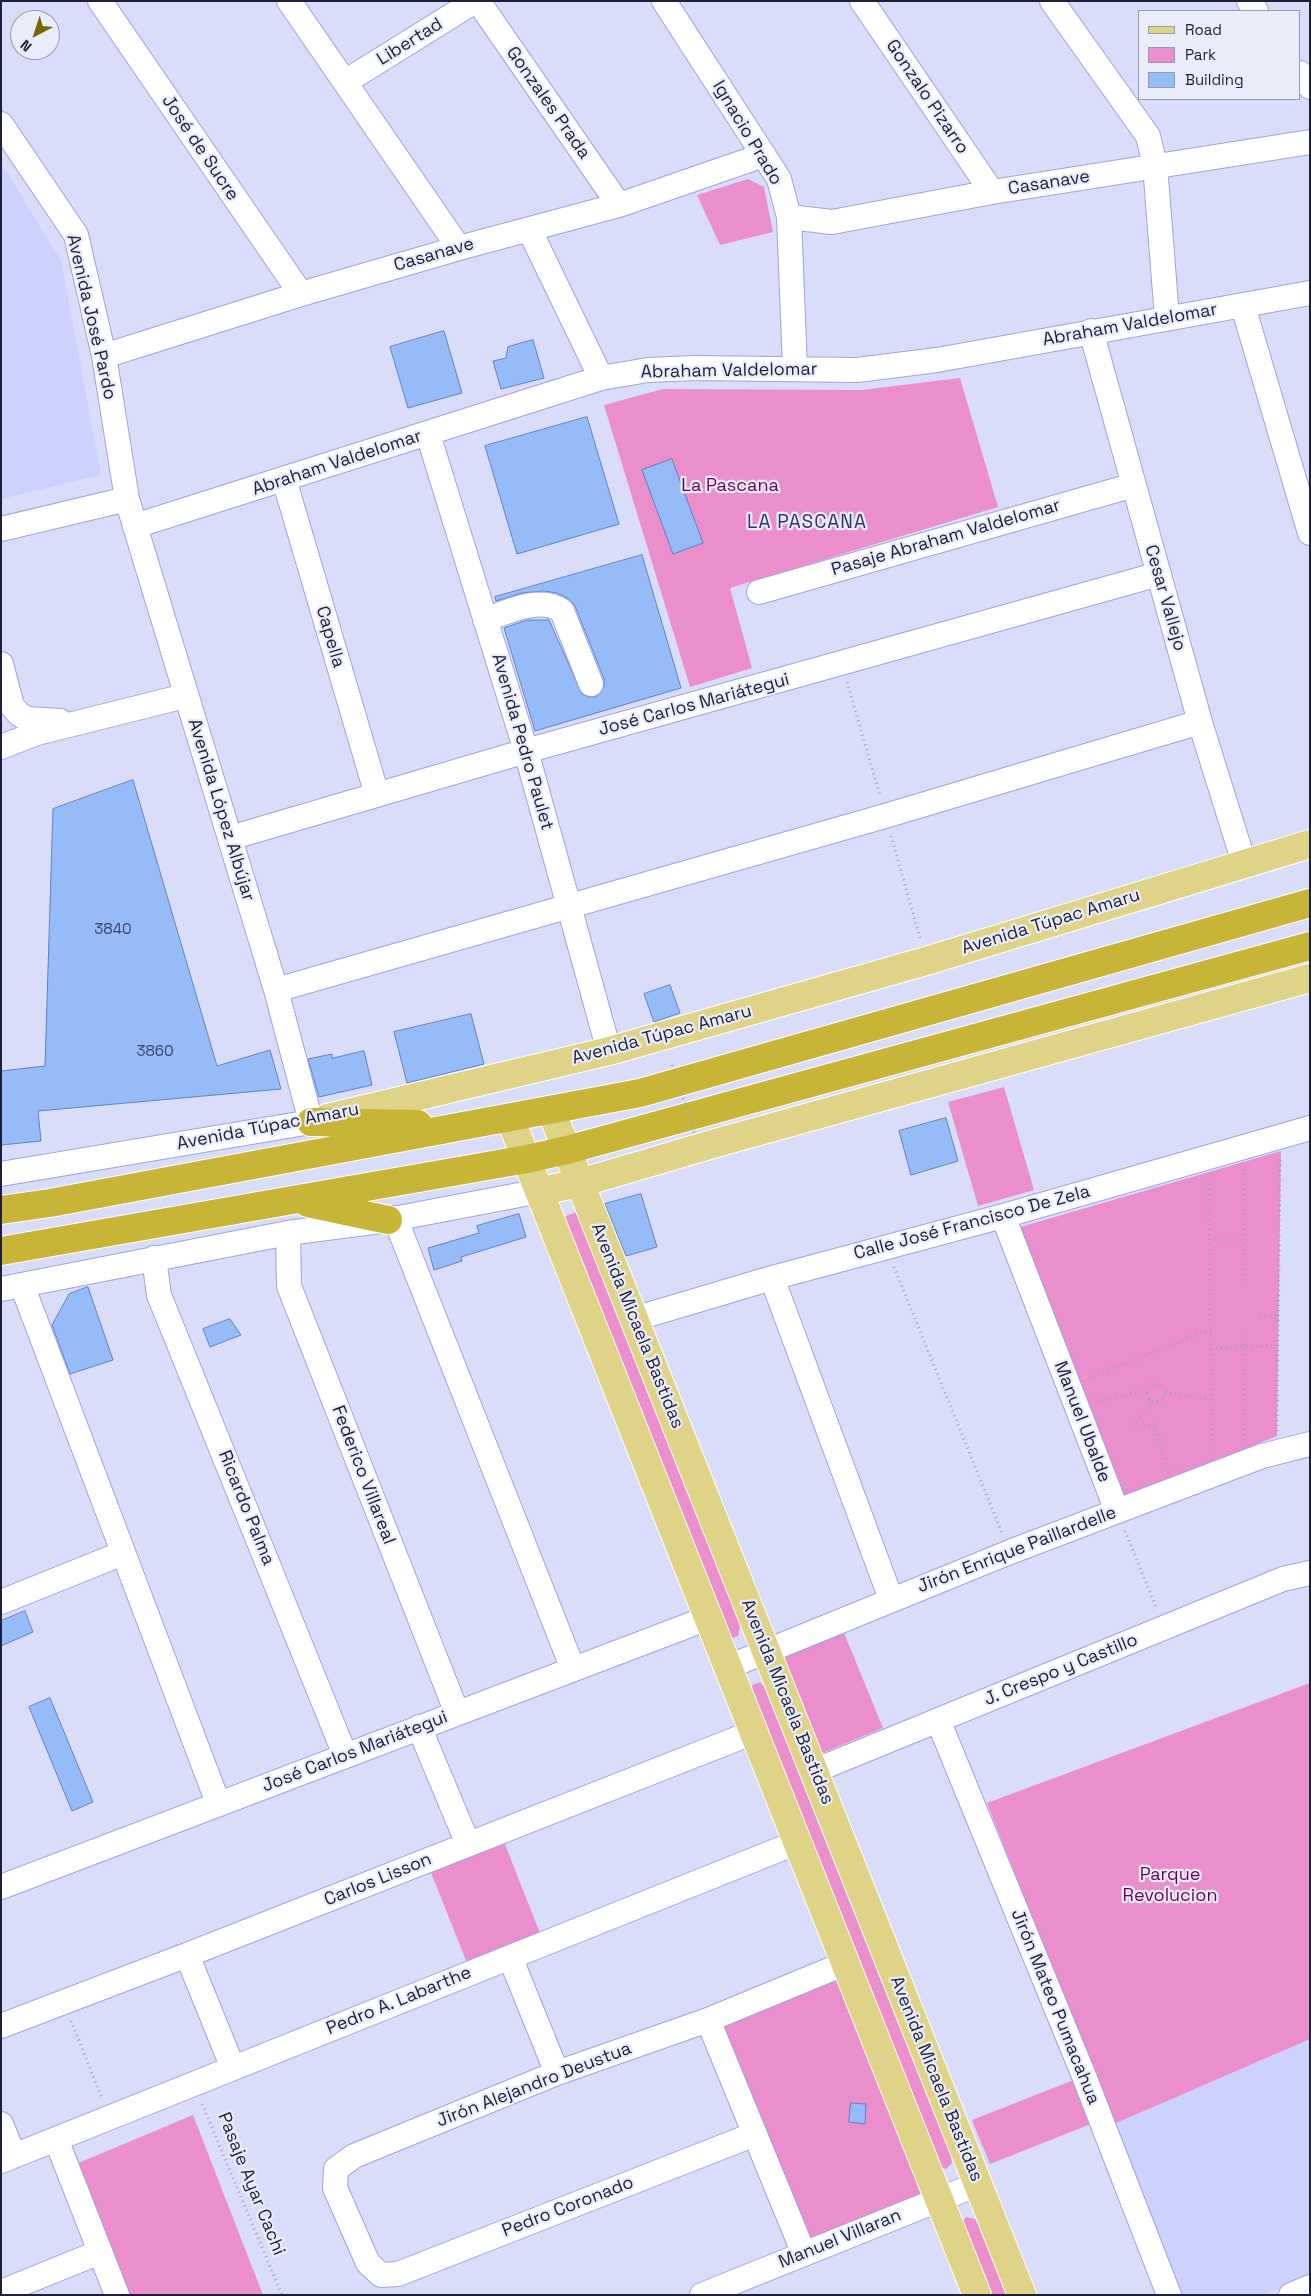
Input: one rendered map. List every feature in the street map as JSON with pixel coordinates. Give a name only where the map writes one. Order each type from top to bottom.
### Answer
[{"type":"highway","name":"Avenida Túpac Amaru","points":[[1,1210],[50,1203],[477,1125],[640,1093],[1310,903]]},
{"type":"highway","points":[[1,1251],[527,1159],[567,1150],[1310,946]]},
{"type":"highway","points":[[311,1122],[477,1125]]},
{"type":"highway","points":[[294,1200],[392,1219]]},
{"type":"main road","name":"Avenida Túpac Amaru","points":[[311,1122],[609,1052],[926,960],[1310,844]]},
{"type":"main road","points":[[540,1191],[580,1183],[716,1143],[1310,978]]},
{"type":"main road","name":"Avenida Micaela Bastidas","points":[[551,1110],[1022,2295]]},
{"type":"main road","points":[[510,1118],[977,2295]]},
{"type":"street","name":"José de Sucre","points":[[100,1],[301,294]]},
{"type":"street","points":[[289,1],[459,248]]},
{"type":"street","name":"Libertad","points":[[345,82],[477,1]]},
{"type":"street","name":"Gonzales Prada","points":[[477,1],[619,205]]},
{"type":"street","name":"Ignacio Prado","points":[[664,1],[779,179],[789,217],[795,369]]},
{"type":"street","name":"Gonzalo Pizarro","points":[[862,1],[992,192]]},
{"type":"street","points":[[1052,1],[1148,136],[1156,165],[1167,318]]},
{"type":"street","points":[[1301,74],[1310,87]]},
{"type":"street","name":"Avenida José Pardo","points":[[1,124],[76,235],[104,356],[127,499]]},
{"type":"street","name":"Casanave","points":[[789,217],[832,222],[992,192],[1310,142]]},
{"type":"street","name":"Casanave","points":[[104,356],[301,294],[459,248],[619,205],[764,155]]},
{"type":"street","points":[[529,230],[601,378]]},
{"type":"street","name":"Abraham Valdelomar","points":[[135,526],[601,378],[648,370],[857,370],[937,360],[1310,293]]},
{"type":"street","points":[[1243,306],[1310,533]]},
{"type":"street","name":"Cesar Vallejo","points":[[1090,331],[1200,722],[1244,863]]},
{"type":"street","name":"Avenida Pedro Paulet","points":[[428,434],[526,751],[609,1052]]},
{"type":"street","name":"Capella","points":[[284,479],[377,795]]},
{"type":"street","name":"Pasaje Abraham Valdelomar","points":[[759,592],[1134,485]]},
{"type":"street","points":[[1,528],[127,499]]},
{"type":"street","name":"Avenida López Albújar","points":[[127,499],[185,696],[276,990],[311,1122]]},
{"type":"street","name":"José Carlos Mariátegui","points":[[230,838],[526,751],[1159,574]]},
{"type":"street","points":[[485,620],[528,606],[556,607],[562,611],[591,684]]},
{"type":"street","points":[[1,664],[12,706],[19,714],[27,719],[82,722]]},
{"type":"street","points":[[1,746],[37,733],[185,696]]},
{"type":"street","points":[[276,990],[885,816],[1200,722]]},
{"type":"street","name":"Avenida Túpac Amaru","points":[[1,1174],[311,1122]]},
{"type":"street","name":"Calle José Francisco De Zela","points":[[634,1319],[772,1278],[1003,1216],[1310,1128]]},
{"type":"street","points":[[218,1803],[123,1552],[12,1287],[288,1233],[392,1219],[540,1191]]},
{"type":"street","name":"Manuel Ubalde","points":[[1003,1216],[1117,1512]]},
{"type":"street","points":[[392,1219],[573,1669]]},
{"type":"street","name":"Federico Villareal","points":[[288,1233],[289,1286],[457,1713]]},
{"type":"street","name":"Ricardo Palma","points":[[154,1258],[159,1295],[345,1755]]},
{"type":"street","points":[[772,1278],[891,1600]]},
{"type":"street","name":"Jirón Enrique Paillardelle","points":[[728,1667],[1010,1552],[1276,1452],[1310,1444]]},
{"type":"street","points":[[1,1602],[123,1552]]},
{"type":"street","name":"J. Crespo y Castillo","points":[[814,1771],[1283,1580],[1310,1573]]},
{"type":"street","name":"José Carlos Mariátegui","points":[[1,1887],[708,1618]]},
{"type":"street","name":"Jirón Mateo Pumacahua","points":[[938,1720],[1098,2111],[1169,2295]]},
{"type":"street","points":[[419,1727],[468,1844]]},
{"type":"street","name":"Carlos Lisson","points":[[1,2026],[187,1956],[754,1732]]},
{"type":"street","name":"Pedro A. Labarthe","points":[[8,2158],[798,1842]]},
{"type":"street","points":[[187,1956],[233,2068]]},
{"type":"street","points":[[510,1957],[557,2073]]},
{"type":"street","name":"Jirón Alejandro Deustua","points":[[380,2275],[368,2263],[335,2188],[336,2169],[354,2156],[557,2073],[708,2020],[846,1963]]},
{"type":"street","points":[[708,2020],[804,2254]]},
{"type":"street","points":[[1,2124],[8,2158]]},
{"type":"street","name":"Pedro Coronado","points":[[380,2275],[398,2274],[755,2134]]},
{"type":"street","points":[[56,2139],[117,2295]]},
{"type":"street","name":"Manuel Villaran","points":[[712,2293],[978,2184]]},
{"type":"street","points":[[1,2292],[32,2288],[100,2252]]},
{"type":"street","points":[[1291,2295],[1310,2287]]},
{"type":"path","points":[[672,1065],[695,1135]]},
{"type":"path","points":[[1276,1452],[1280,1136]]},
{"type":"path","points":[[1244,1167],[1245,1285]]},
{"type":"path","points":[[1209,1175],[1212,1459]]},
{"type":"path","points":[[1210,1240],[1244,1240]]},
{"type":"path","points":[[886,1246],[1010,1552]]},
{"type":"path","points":[[1260,1317],[1278,1316]]},
{"type":"path","points":[[1081,1381],[1211,1329]]},
{"type":"path","points":[[1243,1334],[1244,1446]]},
{"type":"path","points":[[1211,1348],[1278,1346]]},
{"type":"path","points":[[1089,1402],[1147,1390],[1155,1383],[1165,1387],[1166,1396],[1157,1404],[1148,1400],[1147,1390]]},
{"type":"path","points":[[1166,1393],[1212,1399]]},
{"type":"path","points":[[1153,1402],[1136,1423],[1138,1429],[1154,1425],[1170,1477]]},
{"type":"path","points":[[1117,1512],[1165,1628]]},
{"type":"path","points":[[64,2002],[109,2118]]},
{"type":"path","name":"Pasaje Ayar Cachi","points":[[194,2084],[282,2295]]},
{"type":"shaded area","points":[[1,163],[61,260],[101,475],[1,499]]},
{"type":"shaded area","points":[[1310,2039],[1310,2275],[1263,2295],[1180,2295],[1114,2124]]},
{"type":"green space","points":[[748,179],[764,187],[773,232],[720,245],[697,195]]},
{"type":"green space","name":"La Pascana","points":[[960,378],[998,507],[730,588],[752,668],[690,687],[604,405],[663,389],[862,390]]},
{"type":"green space","points":[[1004,1087],[1034,1190],[978,1206],[948,1102]]},
{"type":"green space","points":[[1281,1151],[1277,1436],[1124,1498],[1017,1228]]},
{"type":"green space","points":[[582,1210],[741,1622],[738,1636],[731,1639],[561,1218]]},
{"type":"green space","points":[[842,1628],[883,1728],[812,1757],[771,1656]]},
{"type":"green space","points":[[760,1682],[773,1697],[951,2152],[952,2163],[946,2169],[938,2166],[755,1703],[752,1685]]},
{"type":"green space","name":"Parque Revolucion","points":[[1310,1683],[1310,2039],[1114,2124],[987,1803]]},
{"type":"green space","points":[[500,1832],[544,1943],[471,1973],[426,1860]]},
{"type":"green space","points":[[846,1963],[939,2200],[804,2254],[708,2020]]},
{"type":"green space","points":[[1084,2076],[1101,2120],[990,2164],[972,2120]]},
{"type":"green space","points":[[193,2115],[263,2295],[130,2295],[76,2164]]},
{"type":"green space","points":[[966,2217],[975,2219],[981,2228],[1008,2295],[985,2295],[961,2225]]},
{"type":"building","points":[[444,331],[462,393],[408,408],[390,347]]},
{"type":"building","points":[[533,340],[544,378],[501,389],[493,361],[506,358],[508,347]]},
{"type":"building","points":[[587,417],[619,524],[517,554],[485,446]]},
{"type":"building","points":[[672,459],[703,543],[673,554],[642,470]]},
{"type":"building","points":[[642,555],[681,688],[535,731],[504,628],[527,620],[549,620],[582,694],[596,697],[604,686],[604,679],[575,606],[569,599],[557,593],[544,591],[522,593],[496,601],[495,597]]},
{"type":"building","points":[[133,780],[217,1066],[270,1050],[281,1089],[38,1111],[41,1141],[1,1145],[1,1071],[45,1066],[53,809]]},
{"type":"building","points":[[670,985],[680,1013],[654,1022],[644,994]]},
{"type":"building","points":[[471,1014],[484,1064],[407,1083],[394,1032]]},
{"type":"building","points":[[364,1051],[372,1085],[319,1097],[308,1059],[332,1054],[332,1058]]},
{"type":"building","points":[[946,1118],[958,1161],[911,1175],[899,1131]]},
{"type":"building","points":[[641,1194],[657,1247],[626,1256],[605,1204]]},
{"type":"building","points":[[519,1214],[526,1237],[461,1257],[462,1261],[434,1270],[428,1248],[479,1233],[477,1226]]},
{"type":"building","points":[[88,1287],[113,1360],[70,1374],[52,1325],[69,1294]]},
{"type":"building","points":[[230,1319],[241,1335],[210,1347],[203,1329]]},
{"type":"building","points":[[25,1611],[33,1632],[1,1646],[1,1621]]},
{"type":"building","points":[[50,1698],[93,1802],[72,1811],[29,1707]]},
{"type":"building","points":[[851,2103],[866,2104],[865,2124],[849,2122]]},
{"type":"district","name":"LA PASCANA","points":[[807,523]]}]
